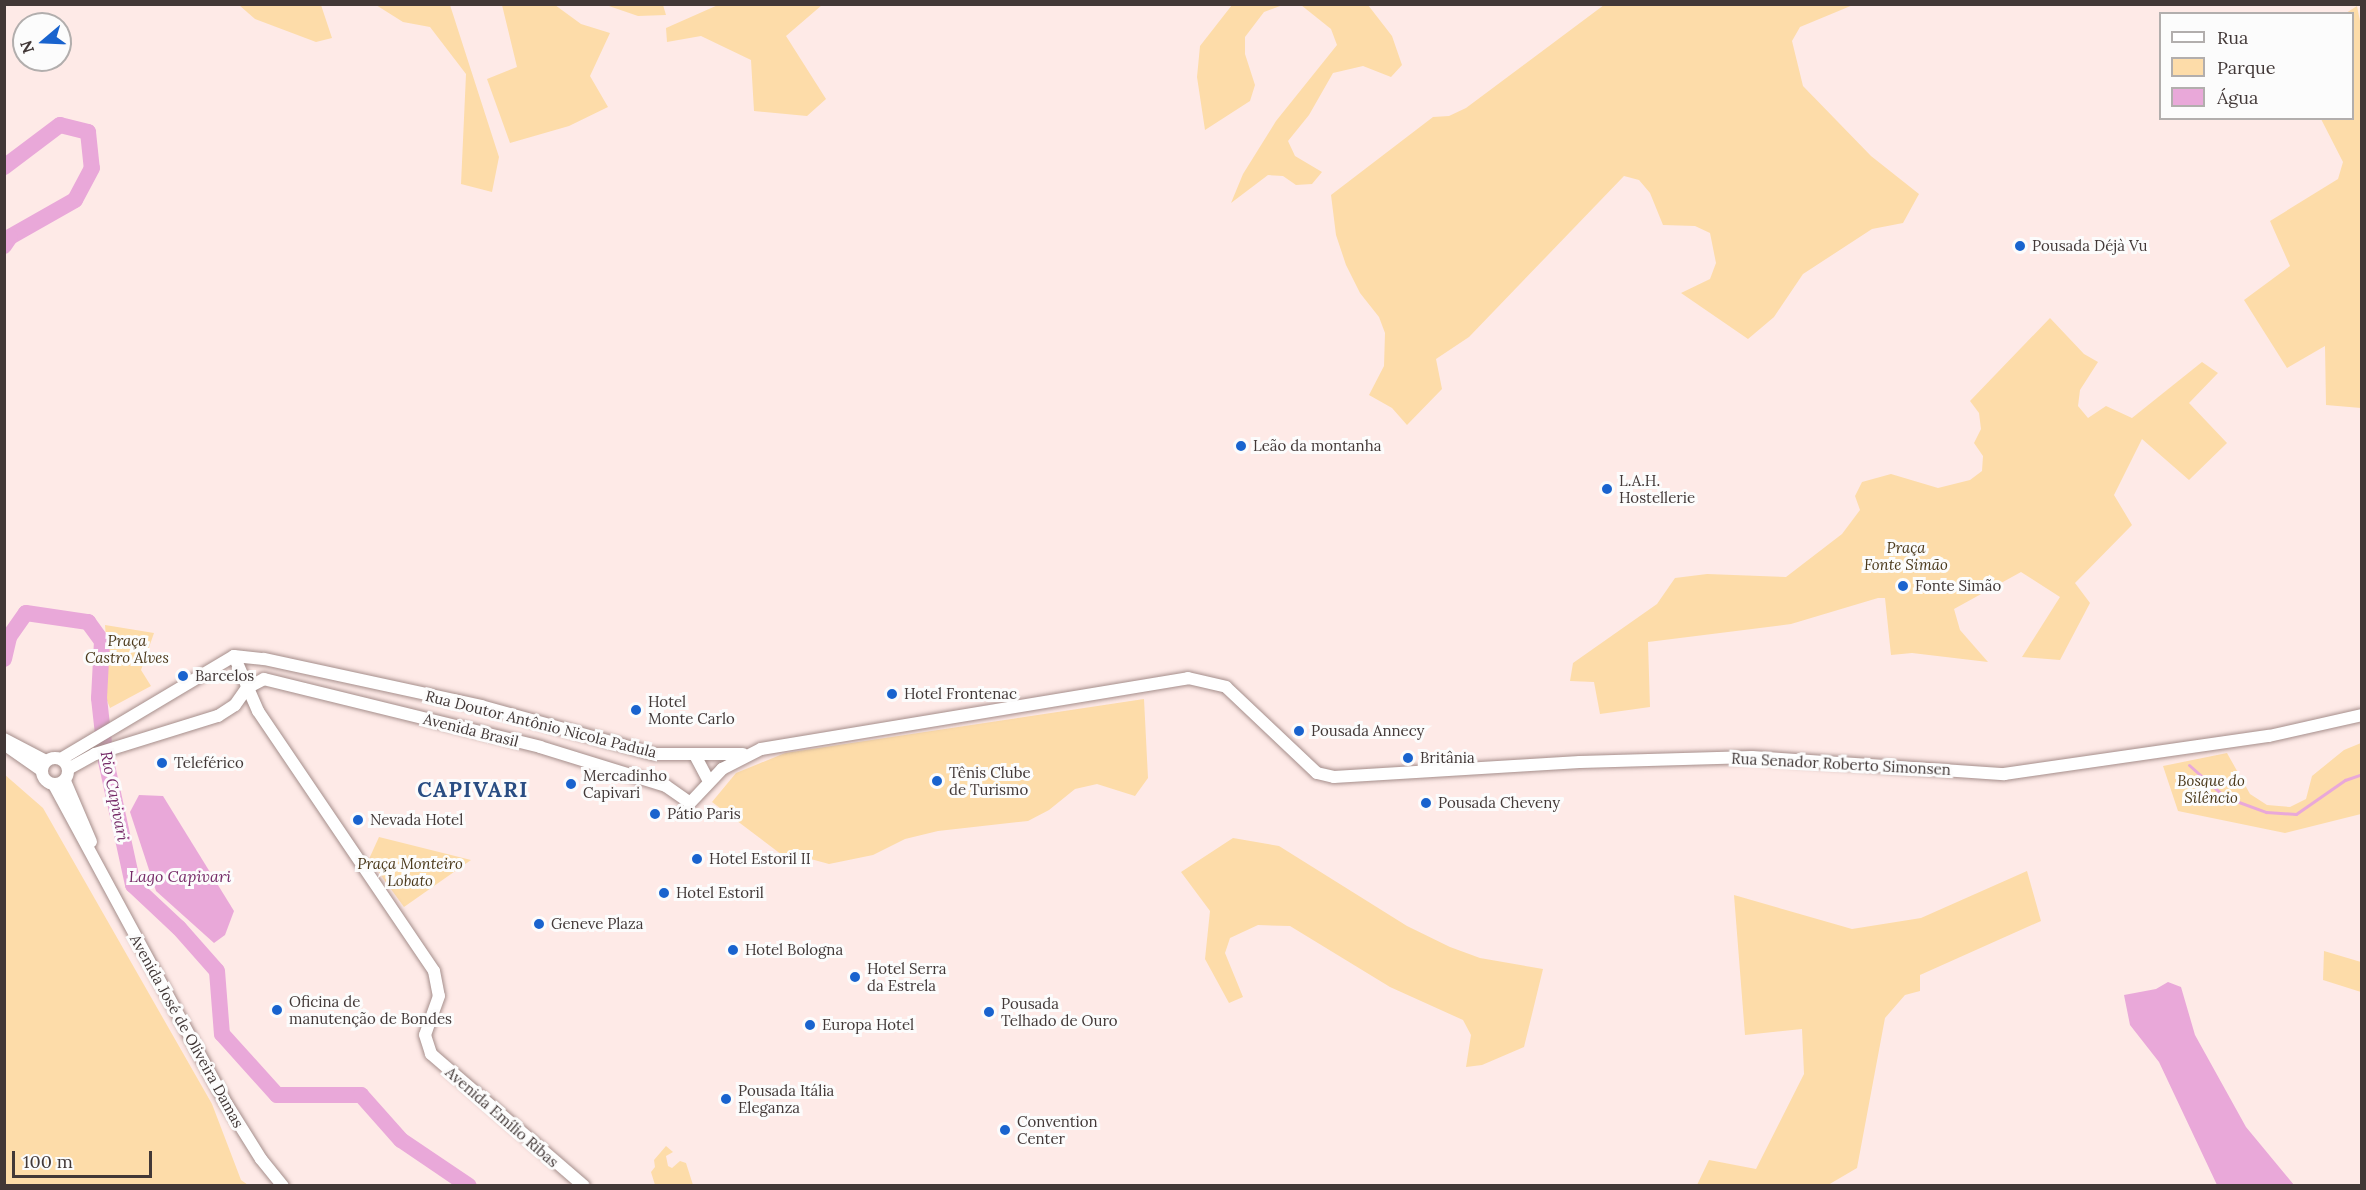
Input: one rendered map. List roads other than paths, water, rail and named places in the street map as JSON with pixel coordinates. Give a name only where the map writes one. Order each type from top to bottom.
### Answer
[{"type":"street","points":[[4,742],[43,765],[61,759],[234,656],[245,683],[235,705],[218,716],[95,754],[62,778],[45,780],[43,765]]},
{"type":"street","name":"Rua Doutor Antônio Nicola Padula","points":[[234,656],[264,659],[481,706],[654,754],[696,757],[744,754]]},
{"type":"street","points":[[215,666],[245,683]]},
{"type":"street","name":"Avenida Brasil","points":[[245,683],[264,679],[540,747],[666,786],[692,800],[706,783]]},
{"type":"street","name":"Rua Senador Roberto Simonsen","points":[[744,754],[796,741],[1160,681],[1199,679],[1226,687],[1317,773],[1334,777],[1580,762],[1752,758],[2004,774],[2269,736],[2361,715]]},
{"type":"street","name":"Avenida Emílio Ribas","points":[[245,683],[354,856],[434,971],[439,996],[425,1044],[473,1094],[584,1185]]},
{"type":"street","points":[[696,757],[706,783],[744,754]]},
{"type":"street","points":[[61,759],[62,778]]},
{"type":"street","name":"Avenida José de Oliveira Damas","points":[[62,778],[100,872],[226,1103],[261,1159],[283,1185]]},
{"type":"water","name":"Lago Capivari","points":[[139,795],[163,796],[234,911],[225,935],[214,943],[156,891],[130,812]]},
{"type":"water","points":[[2168,982],[2181,987],[2195,1035],[2246,1127],[2294,1185],[2217,1185],[2159,1062],[2130,1025],[2124,995],[2156,989]]},
{"type":"waterway","name":"Rio Capivari","points":[[4,167],[60,125],[88,132],[92,168],[75,200],[10,237],[4,246]]},
{"type":"waterway","name":"Rio Capivari","points":[[4,659],[9,637],[26,613],[88,622],[102,641],[99,698],[106,761],[133,885],[179,928],[217,971],[222,1034],[277,1095],[361,1095],[401,1140],[469,1186]]},
{"type":"waterway","points":[[2189,765],[2225,797],[2266,812],[2296,814],[2345,780],[2362,774]]},
{"type":"place","name":"Pousada Déjà Vu","points":[[2020,246]]},
{"type":"place","name":"Leão da montanha","points":[[1241,446]]},
{"type":"place","name":"L.A.H. Hostellerie","points":[[1607,489]]},
{"type":"place","name":"Fonte Simão","points":[[1903,586]]},
{"type":"place","name":"Barcelos","points":[[183,676]]},
{"type":"place","name":"Hotel Frontenac","points":[[892,694]]},
{"type":"place","name":"Hotel Monte Carlo","points":[[636,710]]},
{"type":"place","name":"Pousada Annecy","points":[[1299,731]]},
{"type":"place","name":"Britânia","points":[[1408,758]]},
{"type":"place","name":"Teleférico","points":[[162,763]]},
{"type":"place","name":"Tênis Clube de Turismo","points":[[937,781]]},
{"type":"place","name":"Mercadinho Capivari","points":[[571,784]]},
{"type":"place","name":"Pousada Cheveny","points":[[1426,803]]},
{"type":"place","name":"Pátio Paris","points":[[655,814]]},
{"type":"place","name":"Nevada Hotel","points":[[358,820]]},
{"type":"place","name":"Hotel Estoril II","points":[[697,859]]},
{"type":"place","name":"Hotel Estoril","points":[[664,893]]},
{"type":"place","name":"Geneve Plaza","points":[[539,924]]},
{"type":"place","name":"Hotel Bologna","points":[[733,950]]},
{"type":"place","name":"Hotel Serra da Estrela","points":[[855,977]]},
{"type":"place","name":"Oficina de manutenção de Bondes","points":[[277,1010]]},
{"type":"place","name":"Pousada Telhado de Ouro","points":[[989,1012]]},
{"type":"place","name":"Europa Hotel","points":[[810,1025]]},
{"type":"place","name":"Pousada Itália Eleganza","points":[[726,1099]]},
{"type":"place","name":"Convention Center","points":[[1005,1130]]},
{"type":"district","name":"CAPIVARI","points":[[473,790]]},
{"type":"park label","name":"Praça Fonte Simão","points":[[1906,556]]},
{"type":"park label","name":"Praça Castro Alves","points":[[127,648]]},
{"type":"park label","name":"Bosque do Silêncio","points":[[2211,788]]},
{"type":"park label","name":"Praça Monteiro Lobato","points":[[410,872]]}]
